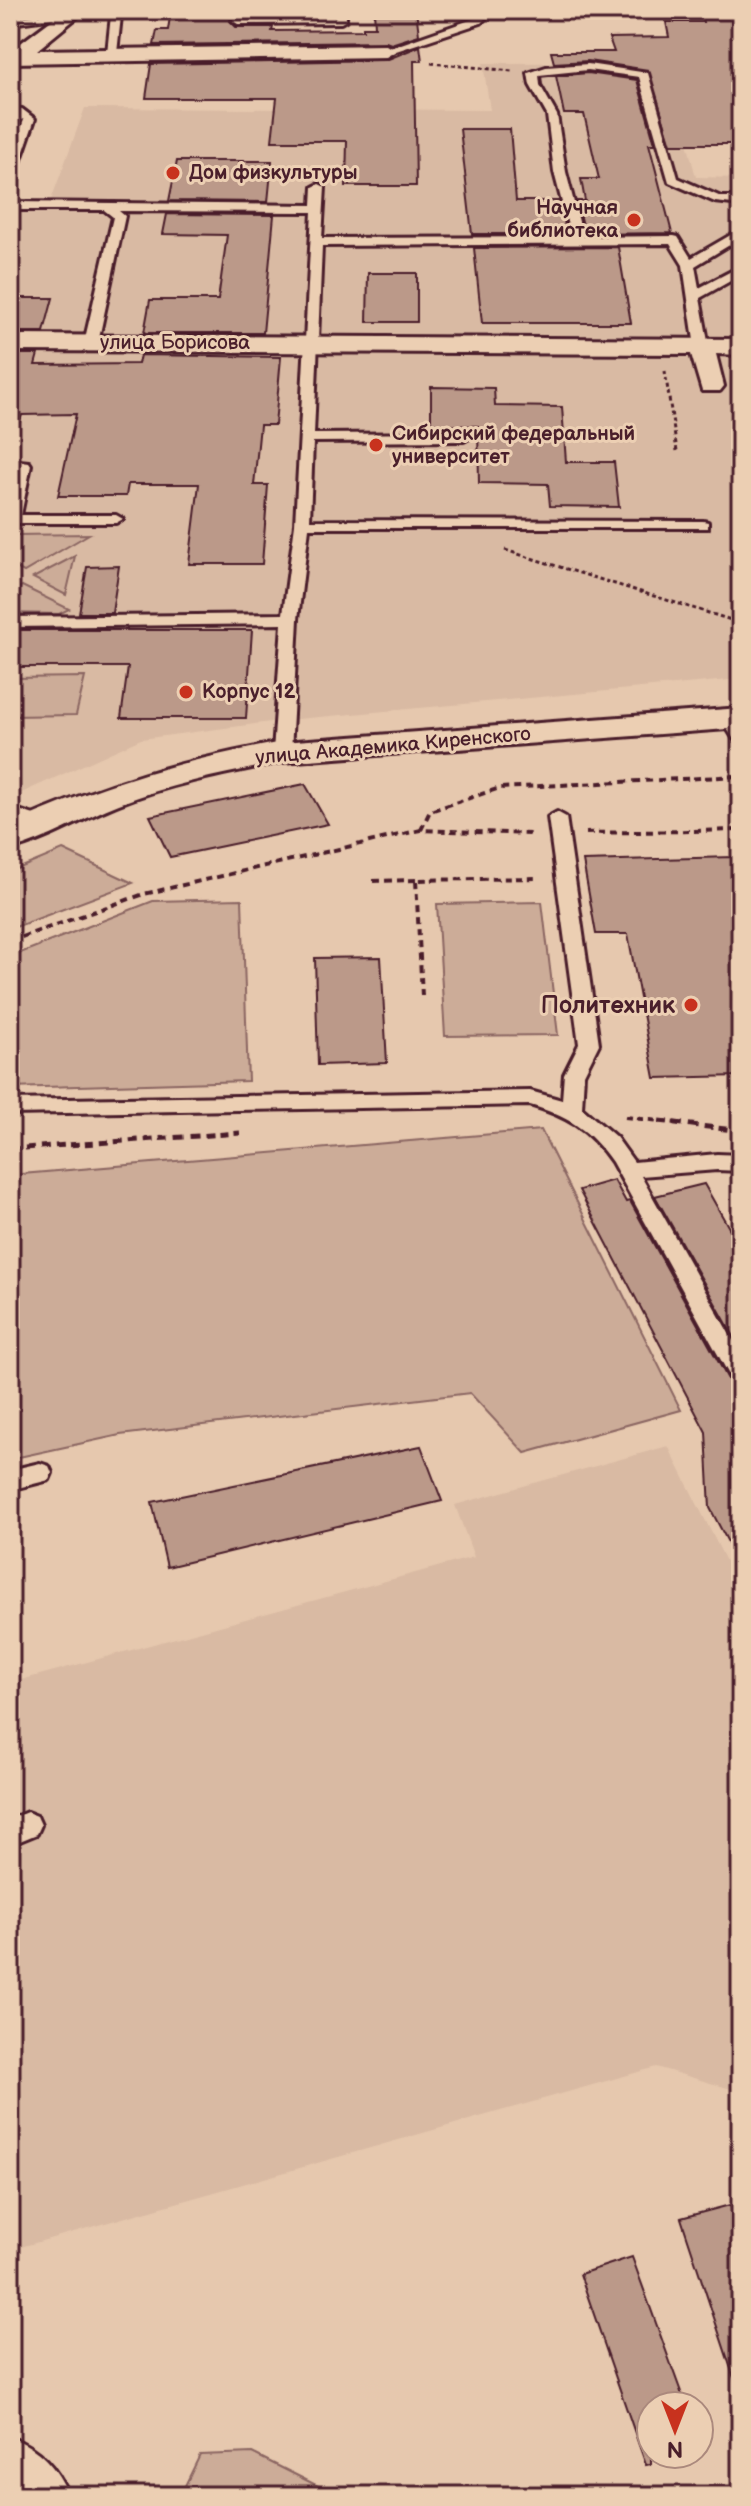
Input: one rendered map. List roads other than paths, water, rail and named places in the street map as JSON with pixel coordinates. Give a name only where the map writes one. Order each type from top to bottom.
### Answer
[{"type":"main road","name":"улица Академика Киренского","points":[[10,839],[142,784],[208,765],[282,752],[737,724]]},
{"type":"street","points":[[12,57],[68,12]]},
{"type":"street","points":[[12,57],[386,51]]},
{"type":"street","name":"улица Борисова","points":[[10,343],[702,347]]},
{"type":"street","points":[[711,386],[702,347],[741,347]]},
{"type":"street","points":[[10,2469],[36,2496]]},
{"type":"lane","points":[[112,53],[116,15],[121,10]]},
{"type":"lane","points":[[239,10],[238,21],[341,20],[341,10]]},
{"type":"lane","points":[[386,51],[477,21],[488,10]]},
{"type":"lane","points":[[10,21],[68,12]]},
{"type":"lane","points":[[578,240],[560,172],[552,115],[535,85],[533,73],[552,69],[625,69],[644,75],[673,180],[719,200],[741,201]]},
{"type":"lane","points":[[10,111],[18,111],[30,119],[10,174]]},
{"type":"lane","points":[[282,752],[290,619],[302,524],[319,187]]},
{"type":"lane","points":[[10,206],[110,210],[318,209]]},
{"type":"lane","points":[[91,343],[119,216],[110,210]]},
{"type":"lane","points":[[689,265],[741,233]]},
{"type":"lane","points":[[316,242],[674,240],[689,265],[702,347]]},
{"type":"lane","points":[[694,296],[741,270]]},
{"type":"lane","points":[[307,438],[464,437]]},
{"type":"lane","points":[[10,464],[24,465],[13,519],[116,519]]},
{"type":"lane","points":[[302,524],[703,525]]},
{"type":"lane","points":[[10,622],[290,619]]},
{"type":"lane","points":[[10,812],[43,824]]},
{"type":"lane","points":[[558,825],[589,1044],[574,1074],[572,1110]]},
{"type":"lane","points":[[10,1107],[530,1098],[572,1110],[609,1142],[628,1170],[741,1376]]},
{"type":"lane","points":[[628,1170],[717,1162],[741,1163]]},
{"type":"lane","points":[[10,1480],[40,1473]]},
{"type":"place","name":"Дом физкультуры","points":[[173,173]]},
{"type":"place","name":"Научная библиотека","points":[[634,220]]},
{"type":"place","name":"Сибирский федеральный университет","points":[[376,445]]},
{"type":"place","name":"Корпус 12","points":[[186,692]]},
{"type":"place","name":"Политехник","points":[[691,1005]]}]
